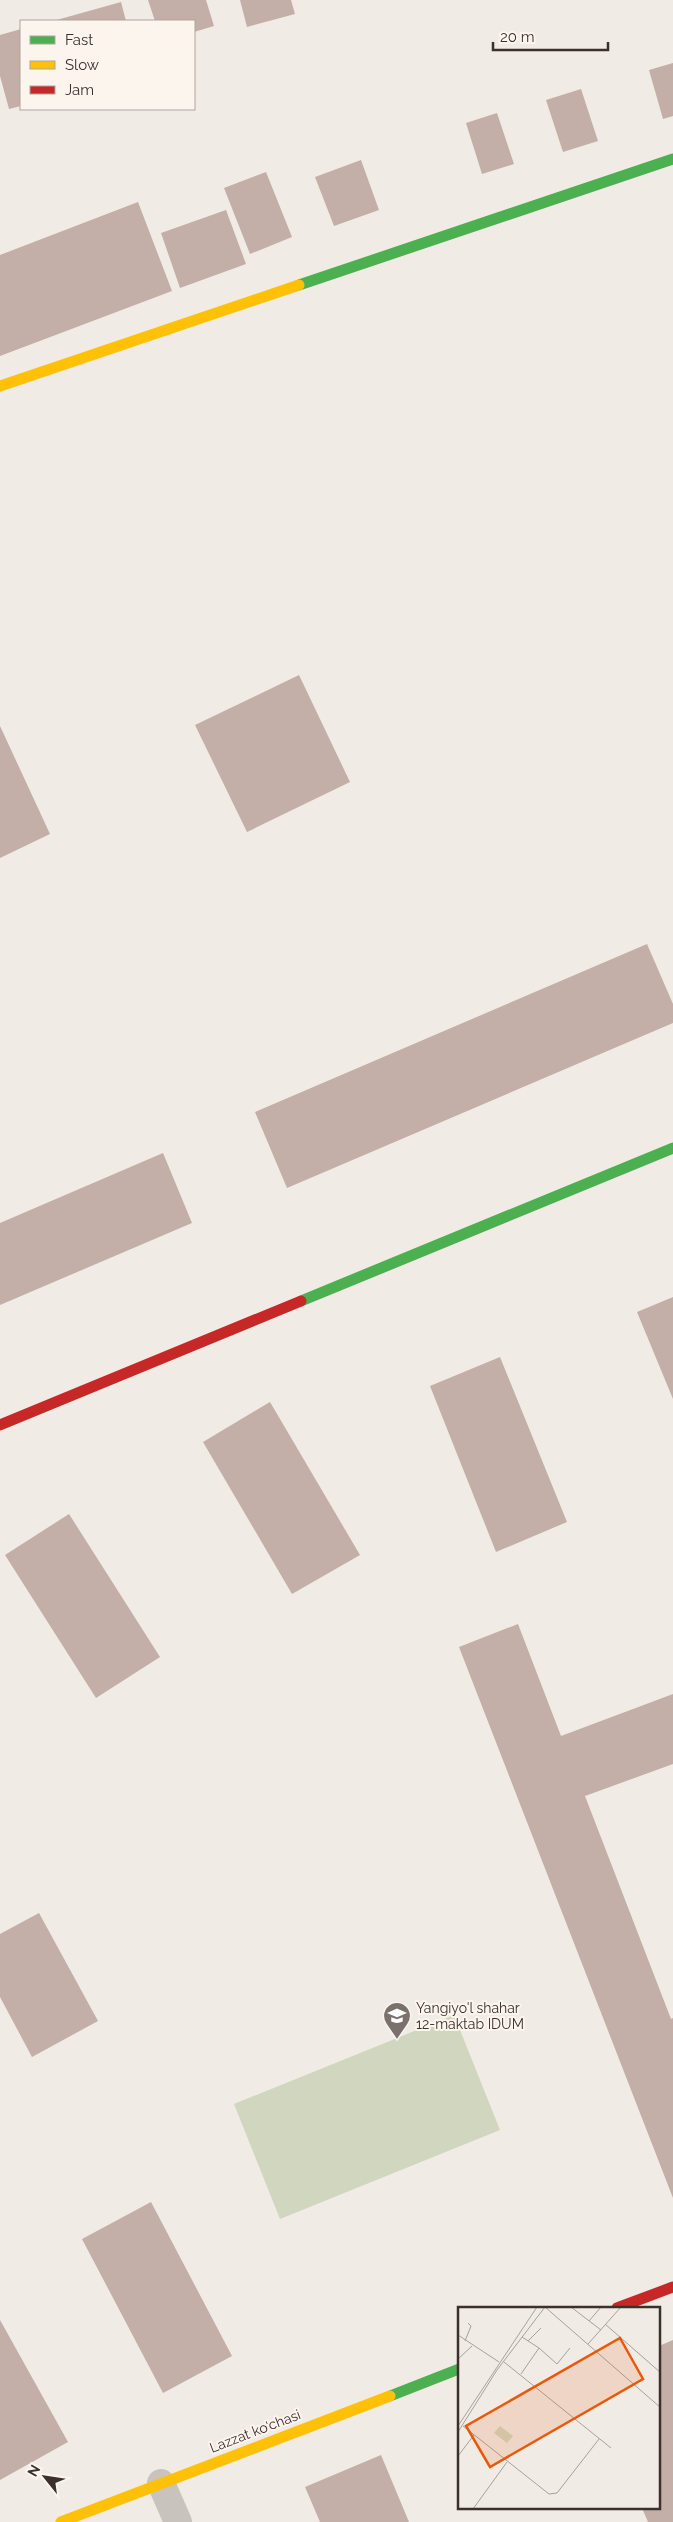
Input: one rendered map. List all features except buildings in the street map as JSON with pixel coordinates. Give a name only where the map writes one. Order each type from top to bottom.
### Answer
[{"type":"street","points":[[0,386],[673,159]]},
{"type":"street","points":[[0,1425],[673,1148]]},
{"type":"street","points":[[620,2307],[673,2287]]},
{"type":"street","name":"Lazzat ko'chasi","points":[[61,2522],[458,2369]]},
{"type":"street","points":[[161,2483],[178,2522]]},
{"type":"green space","points":[[454,2015],[500,2130],[280,2219],[234,2104]]},
{"type":"traffic: fast","points":[[299,285],[673,159]]},
{"type":"traffic: fast","points":[[301,1301],[673,1148]]},
{"type":"traffic: fast","points":[[390,2396],[458,2369]]},
{"type":"traffic: slow","points":[[0,386],[299,285]]},
{"type":"traffic: slow","points":[[61,2522],[390,2396]]},
{"type":"traffic: jam","points":[[0,1425],[301,1301]]},
{"type":"traffic: jam","points":[[620,2307],[673,2287]]},
{"type":"place","name":"Yangiyo'l shahar 12-maktab IDUM","points":[[397,2040]]}]
